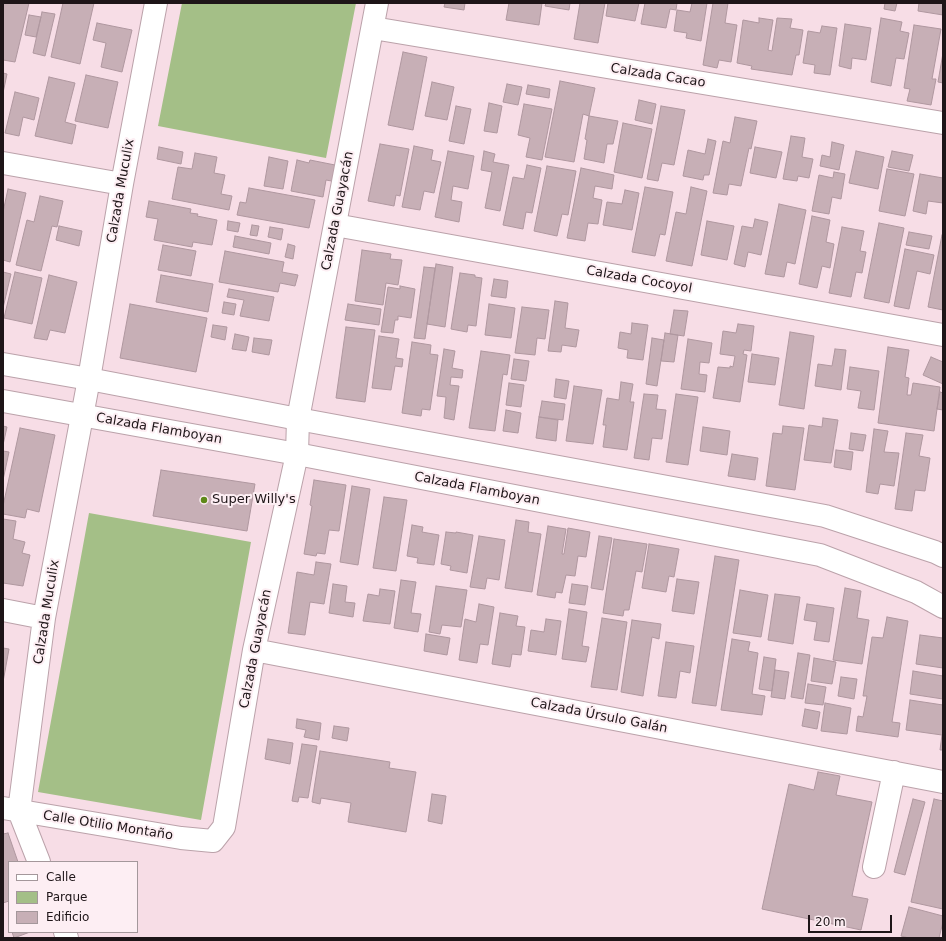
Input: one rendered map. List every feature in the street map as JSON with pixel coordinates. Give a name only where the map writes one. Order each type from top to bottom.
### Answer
[{"type":"street","name":"Calzada Muculix","points":[[8,810],[89,379],[122,184],[156,3]]},
{"type":"street","name":"Calzada Guayacán","points":[[213,841],[224,827],[254,650],[297,454],[298,419],[377,3]]},
{"type":"street","name":"Calzada Cacao","points":[[373,28],[943,123]]},
{"type":"street","points":[[3,163],[122,184]]},
{"type":"street","name":"Calzada Cocoyol","points":[[335,224],[943,335]]},
{"type":"street","points":[[3,364],[825,516],[936,552],[943,556]]},
{"type":"street","name":"Calzada Flamboyan","points":[[3,401],[297,454],[820,555],[916,592],[943,606]]},
{"type":"street","points":[[3,610],[44,618]]},
{"type":"street","name":"Calzada Úrsulo Galán","points":[[254,650],[943,782]]},
{"type":"street","points":[[874,867],[894,772]]},
{"type":"street","points":[[8,810],[38,861]]},
{"type":"street","name":"Calle Otilio Montaño","points":[[8,810],[213,841]]},
{"type":"green space","points":[[182,3],[356,3],[326,158],[158,126]]},
{"type":"green space","points":[[89,513],[251,542],[201,820],[38,792]]},
{"type":"building","points":[[3,3],[29,3],[15,62],[3,60]]},
{"type":"building","points":[[63,3],[94,3],[80,64],[51,57]]},
{"type":"building","points":[[445,3],[465,3],[464,10],[444,7]]},
{"type":"building","points":[[509,3],[542,3],[539,25],[506,20]]},
{"type":"building","points":[[546,3],[570,3],[569,10],[545,6]]},
{"type":"building","points":[[580,3],[605,3],[598,43],[574,39]]},
{"type":"building","points":[[608,3],[639,3],[635,21],[606,16]]},
{"type":"building","points":[[645,3],[677,3],[676,10],[670,9],[666,28],[641,24]]},
{"type":"building","points":[[692,3],[707,3],[701,41],[686,38],[687,33],[674,31],[677,10],[690,12]]},
{"type":"building","points":[[713,3],[728,3],[725,23],[737,25],[731,62],[719,60],[717,68],[703,65]]},
{"type":"building","points":[[885,3],[897,3],[895,11],[884,9]]},
{"type":"building","points":[[919,3],[943,3],[943,15],[918,11]]},
{"type":"building","points":[[42,12],[55,14],[45,56],[33,53]]},
{"type":"building","points":[[29,15],[41,17],[36,37],[25,35]]},
{"type":"building","points":[[759,18],[773,20],[768,50],[772,51],[777,18],[792,19],[790,28],[803,30],[799,55],[796,55],[792,75],[751,69],[752,66],[737,63],[743,20],[759,23]]},
{"type":"building","points":[[881,18],[902,22],[900,31],[909,33],[904,59],[896,58],[891,86],[871,82]]},
{"type":"building","points":[[97,23],[132,30],[122,72],[101,67],[106,43],[93,40]]},
{"type":"building","points":[[845,24],[871,28],[866,60],[852,58],[851,69],[839,66]]},
{"type":"building","points":[[914,25],[941,29],[932,79],[936,79],[931,105],[907,101],[910,89],[904,88]]},
{"type":"building","points":[[822,26],[837,28],[830,75],[814,73],[815,65],[803,63],[808,31],[820,33]]},
{"type":"building","points":[[403,52],[427,57],[413,130],[388,125]]},
{"type":"building","points":[[943,53],[943,83],[938,82]]},
{"type":"building","points":[[3,73],[7,74],[3,93]]},
{"type":"building","points":[[86,75],[118,82],[108,128],[75,121]]},
{"type":"building","points":[[49,77],[75,83],[65,122],[76,125],[72,144],[35,136]]},
{"type":"building","points":[[560,81],[595,88],[589,116],[583,114],[574,162],[545,157]]},
{"type":"building","points":[[432,82],[454,87],[447,120],[425,116]]},
{"type":"building","points":[[507,84],[522,87],[518,105],[503,102]]},
{"type":"building","points":[[528,85],[550,89],[549,98],[526,94]]},
{"type":"building","points":[[15,92],[39,98],[34,120],[23,117],[19,136],[5,133]]},
{"type":"building","points":[[639,100],[656,104],[652,124],[635,120]]},
{"type":"building","points":[[489,103],[502,106],[497,133],[484,131]]},
{"type":"building","points":[[524,104],[552,109],[542,160],[526,157],[530,138],[518,135]]},
{"type":"building","points":[[456,106],[471,109],[464,144],[449,141]]},
{"type":"building","points":[[661,106],[685,110],[674,165],[662,163],[658,181],[647,179]]},
{"type":"building","points":[[589,116],[618,121],[613,144],[607,144],[604,163],[584,159],[587,140],[585,139]]},
{"type":"building","points":[[735,117],[757,121],[751,149],[749,148],[741,186],[729,184],[727,195],[713,193],[723,141],[730,143]]},
{"type":"building","points":[[623,123],[652,129],[642,178],[614,172]]},
{"type":"building","points":[[791,136],[805,138],[802,157],[813,159],[809,178],[798,176],[797,181],[783,179]]},
{"type":"building","points":[[708,139],[716,141],[709,175],[704,175],[703,180],[683,176],[688,150],[705,154]]},
{"type":"building","points":[[832,142],[844,145],[839,170],[820,166],[822,155],[830,157]]},
{"type":"building","points":[[380,144],[409,149],[400,196],[396,195],[394,206],[368,201]]},
{"type":"building","points":[[414,146],[433,150],[431,160],[441,162],[434,193],[424,191],[420,210],[402,207]]},
{"type":"building","points":[[159,147],[183,152],[181,164],[157,159]]},
{"type":"building","points":[[755,147],[782,152],[776,178],[750,173]]},
{"type":"building","points":[[448,151],[474,156],[468,189],[453,186],[451,200],[462,202],[459,222],[435,217]]},
{"type":"building","points":[[484,151],[495,154],[493,162],[509,165],[500,211],[485,208],[492,172],[481,170]]},
{"type":"building","points":[[856,151],[884,157],[878,189],[849,183]]},
{"type":"building","points":[[892,151],[913,155],[909,171],[888,167]]},
{"type":"building","points":[[195,153],[217,157],[214,173],[225,175],[221,194],[232,196],[229,210],[172,199],[178,167],[192,169]]},
{"type":"building","points":[[269,157],[288,161],[283,189],[264,186]]},
{"type":"building","points":[[297,160],[309,163],[310,160],[340,166],[337,182],[326,180],[323,197],[291,191]]},
{"type":"building","points":[[527,165],[541,168],[532,213],[526,212],[523,229],[503,225],[513,177],[524,179]]},
{"type":"building","points":[[547,166],[576,171],[568,215],[562,214],[557,236],[534,231]]},
{"type":"building","points":[[581,168],[614,175],[612,189],[595,186],[593,198],[602,200],[598,224],[588,223],[585,241],[567,238]]},
{"type":"building","points":[[887,169],[914,174],[905,216],[879,211]]},
{"type":"building","points":[[834,172],[845,174],[841,199],[832,197],[829,214],[812,211],[819,175],[833,178]]},
{"type":"building","points":[[920,174],[943,178],[943,203],[928,201],[926,214],[913,211]]},
{"type":"building","points":[[645,187],[673,192],[665,235],[660,234],[655,256],[632,252]]},
{"type":"building","points":[[691,187],[707,191],[692,266],[666,261],[676,212],[686,214]]},
{"type":"building","points":[[249,188],[315,200],[309,228],[237,215],[240,202],[246,203]]},
{"type":"building","points":[[8,189],[26,193],[10,262],[3,260],[3,212]]},
{"type":"building","points":[[625,190],[639,193],[632,230],[603,225],[607,202],[622,204]]},
{"type":"building","points":[[40,196],[63,201],[57,227],[52,226],[41,271],[16,265],[27,220],[34,222]]},
{"type":"building","points":[[149,201],[191,209],[190,213],[198,214],[197,216],[217,220],[212,245],[193,242],[192,247],[154,240],[158,219],[146,217]]},
{"type":"building","points":[[779,204],[806,210],[795,264],[787,262],[784,277],[765,274]]},
{"type":"building","points":[[812,216],[830,220],[826,242],[834,244],[830,268],[822,266],[817,288],[799,284]]},
{"type":"building","points":[[755,219],[768,222],[761,255],[748,252],[745,267],[734,264],[742,226],[753,228]]},
{"type":"building","points":[[228,221],[240,223],[238,232],[227,230]]},
{"type":"building","points":[[707,221],[734,226],[727,260],[701,255]]},
{"type":"building","points":[[879,223],[904,228],[889,303],[864,298]]},
{"type":"building","points":[[252,225],[259,226],[257,236],[250,235]]},
{"type":"building","points":[[59,226],[82,231],[79,246],[56,240]]},
{"type":"building","points":[[270,227],[283,229],[281,240],[268,237]]},
{"type":"building","points":[[842,227],[864,231],[860,251],[866,252],[862,273],[856,272],[851,297],[829,293]]},
{"type":"building","points":[[909,232],[932,236],[929,249],[906,245]]},
{"type":"building","points":[[943,235],[943,310],[928,307]]},
{"type":"building","points":[[235,236],[271,243],[269,254],[233,247]]},
{"type":"building","points":[[288,244],[295,246],[293,259],[285,257]]},
{"type":"building","points":[[163,245],[196,251],[191,276],[158,270]]},
{"type":"building","points":[[905,249],[934,255],[930,274],[917,271],[909,309],[894,306]]},
{"type":"building","points":[[362,250],[391,254],[390,259],[402,260],[398,285],[386,283],[383,305],[355,301]]},
{"type":"building","points":[[225,251],[284,262],[282,272],[298,275],[295,286],[280,283],[278,292],[219,282]]},
{"type":"building","points":[[436,264],[453,267],[445,327],[427,324]]},
{"type":"building","points":[[424,267],[435,268],[425,339],[414,338]]},
{"type":"building","points":[[3,272],[11,274],[3,308]]},
{"type":"building","points":[[15,272],[42,278],[32,324],[4,318]]},
{"type":"building","points":[[460,273],[475,275],[475,277],[482,278],[476,326],[468,325],[467,332],[451,329]]},
{"type":"building","points":[[49,275],[77,282],[65,333],[50,330],[47,340],[34,338]]},
{"type":"building","points":[[161,275],[213,284],[208,312],[156,302]]},
{"type":"building","points":[[494,279],[508,281],[506,298],[491,296]]},
{"type":"building","points":[[400,286],[415,289],[411,318],[398,316],[398,320],[395,320],[393,333],[381,332],[388,287],[400,289]]},
{"type":"building","points":[[229,289],[274,297],[269,321],[240,316],[244,300],[227,297]]},
{"type":"building","points":[[555,301],[568,303],[565,328],[579,330],[576,347],[562,345],[561,352],[548,351]]},
{"type":"building","points":[[224,302],[236,304],[234,315],[222,313]]},
{"type":"building","points":[[130,304],[207,318],[196,372],[120,358]]},
{"type":"building","points":[[348,304],[381,309],[379,325],[345,320]]},
{"type":"building","points":[[489,304],[515,308],[511,338],[485,335]]},
{"type":"building","points":[[522,307],[549,310],[545,339],[537,338],[535,355],[515,353]]},
{"type":"building","points":[[674,310],[688,311],[684,336],[670,334]]},
{"type":"building","points":[[632,323],[648,325],[643,360],[627,358],[628,350],[618,348],[620,332],[631,334]]},
{"type":"building","points":[[738,324],[754,326],[751,351],[744,350],[743,354],[747,355],[740,402],[713,398],[718,367],[733,367],[735,356],[720,354],[723,331],[736,333]]},
{"type":"building","points":[[213,325],[227,327],[225,340],[211,337]]},
{"type":"building","points":[[346,327],[375,330],[365,402],[336,398]]},
{"type":"building","points":[[790,332],[814,336],[804,409],[779,405]]},
{"type":"building","points":[[665,333],[678,335],[674,362],[661,361]]},
{"type":"building","points":[[235,334],[249,337],[246,351],[232,349]]},
{"type":"building","points":[[379,336],[399,339],[396,358],[403,359],[402,367],[395,366],[391,390],[372,388]]},
{"type":"building","points":[[254,338],[272,340],[269,355],[252,352]]},
{"type":"building","points":[[652,338],[664,340],[657,386],[646,384]]},
{"type":"building","points":[[688,339],[712,343],[709,363],[700,362],[699,374],[707,375],[705,392],[681,389]]},
{"type":"building","points":[[412,342],[431,345],[430,354],[438,355],[430,410],[422,409],[421,416],[402,413]]},
{"type":"building","points":[[888,347],[909,350],[905,377],[909,378],[907,395],[911,395],[913,383],[940,387],[934,431],[878,423]]},
{"type":"building","points":[[444,349],[455,351],[452,368],[463,370],[462,378],[451,377],[450,385],[459,386],[454,420],[444,418],[446,397],[437,396]]},
{"type":"building","points":[[835,349],[846,350],[841,390],[815,386],[818,364],[832,366]]},
{"type":"building","points":[[481,351],[510,355],[507,375],[503,374],[495,431],[469,428]]},
{"type":"building","points":[[752,354],[779,358],[775,385],[748,382]]},
{"type":"building","points":[[931,357],[943,362],[943,384],[923,375]]},
{"type":"building","points":[[514,359],[529,361],[526,381],[511,379]]},
{"type":"building","points":[[850,367],[879,371],[874,410],[858,408],[861,391],[847,389]]},
{"type":"building","points":[[556,379],[569,381],[566,399],[554,397]]},
{"type":"building","points":[[621,382],[633,384],[630,402],[634,402],[627,450],[603,447],[606,425],[603,425],[607,398],[619,400]]},
{"type":"building","points":[[509,383],[524,385],[521,407],[506,405]]},
{"type":"building","points":[[574,386],[602,390],[593,444],[566,441]]},
{"type":"building","points":[[940,392],[943,393],[943,410],[937,409]]},
{"type":"building","points":[[644,394],[658,395],[656,409],[666,410],[662,439],[652,438],[649,460],[634,458]]},
{"type":"building","points":[[676,394],[698,397],[688,465],[666,462]]},
{"type":"building","points":[[542,401],[565,404],[563,420],[539,417]]},
{"type":"building","points":[[506,410],[521,413],[518,433],[503,431]]},
{"type":"building","points":[[539,417],[558,420],[556,441],[536,438]]},
{"type":"building","points":[[823,418],[838,420],[831,463],[804,460],[809,425],[822,427]]},
{"type":"building","points":[[3,426],[7,427],[3,445]]},
{"type":"building","points":[[783,426],[804,428],[795,490],[766,486],[773,433],[782,434]]},
{"type":"building","points":[[703,427],[730,431],[727,455],[700,451]]},
{"type":"building","points":[[20,428],[55,435],[39,512],[27,509],[25,518],[3,514],[3,506]]},
{"type":"building","points":[[874,429],[888,431],[884,452],[899,453],[894,486],[880,484],[878,494],[866,492]]},
{"type":"building","points":[[851,433],[866,435],[863,451],[849,449]]},
{"type":"building","points":[[906,433],[923,435],[919,456],[930,458],[925,491],[915,490],[912,511],[895,509]]},
{"type":"building","points":[[836,450],[853,452],[851,470],[834,467]]},
{"type":"building","points":[[3,451],[9,452],[3,480]]},
{"type":"building","points":[[732,454],[758,458],[755,480],[728,476]]},
{"type":"building","name":"Super Willy's","points":[[161,470],[255,484],[247,531],[153,516]]},
{"type":"building","points":[[314,480],[346,485],[339,531],[329,530],[325,554],[317,553],[316,556],[304,554],[312,506],[310,505]]},
{"type":"building","points":[[352,486],[370,489],[358,565],[340,562]]},
{"type":"building","points":[[384,497],[407,500],[396,571],[373,568]]},
{"type":"building","points":[[3,519],[16,521],[13,539],[25,542],[22,553],[30,555],[23,586],[3,583]]},
{"type":"building","points":[[516,520],[529,522],[528,532],[541,534],[532,592],[505,588]]},
{"type":"building","points":[[412,525],[423,527],[422,532],[439,535],[434,565],[417,563],[418,558],[407,556]]},
{"type":"building","points":[[548,526],[566,529],[562,554],[564,554],[568,528],[590,532],[586,557],[578,556],[575,576],[566,575],[562,593],[556,592],[555,598],[537,595]]},
{"type":"building","points":[[446,532],[473,535],[467,573],[450,570],[451,566],[441,564]]},
{"type":"building","points":[[479,536],[505,540],[499,580],[487,578],[485,589],[470,587]]},
{"type":"building","points":[[599,536],[612,538],[603,590],[591,588]]},
{"type":"building","points":[[614,539],[647,544],[642,572],[636,571],[629,610],[624,610],[623,616],[603,613]]},
{"type":"building","points":[[649,544],[679,549],[674,577],[669,576],[666,592],[642,588]]},
{"type":"building","points":[[715,556],[739,560],[716,706],[692,703]]},
{"type":"building","points":[[316,562],[331,564],[324,604],[310,602],[305,635],[288,633],[297,572],[314,575]]},
{"type":"building","points":[[677,579],[699,582],[694,614],[672,611]]},
{"type":"building","points":[[401,580],[416,582],[411,613],[421,614],[418,632],[394,628]]},
{"type":"building","points":[[333,584],[347,586],[345,602],[355,603],[353,617],[329,613]]},
{"type":"building","points":[[572,584],[588,586],[585,605],[569,603]]},
{"type":"building","points":[[436,586],[467,590],[461,627],[442,625],[440,634],[429,632]]},
{"type":"building","points":[[845,588],[861,591],[857,618],[869,620],[862,664],[833,660]]},
{"type":"building","points":[[380,589],[395,591],[390,624],[363,621],[368,594],[379,596]]},
{"type":"building","points":[[740,590],[768,595],[761,637],[733,633]]},
{"type":"building","points":[[775,594],[800,597],[793,644],[768,640]]},
{"type":"building","points":[[479,604],[494,607],[488,645],[480,644],[477,663],[459,660],[465,619],[476,622]]},
{"type":"building","points":[[807,604],[834,608],[829,642],[814,640],[817,622],[804,620]]},
{"type":"building","points":[[569,609],[587,612],[582,646],[589,647],[586,662],[562,659]]},
{"type":"building","points":[[500,613],[518,616],[516,626],[525,627],[521,655],[512,654],[510,667],[492,664]]},
{"type":"building","points":[[887,617],[908,621],[892,722],[900,723],[898,737],[856,731],[858,716],[863,717],[867,696],[863,696],[872,637],[883,638]]},
{"type":"building","points":[[602,618],[627,622],[617,690],[591,687]]},
{"type":"building","points":[[546,619],[561,621],[556,655],[528,651],[531,630],[544,632]]},
{"type":"building","points":[[632,620],[661,624],[659,639],[652,637],[643,696],[621,692]]},
{"type":"building","points":[[426,634],[450,638],[447,655],[424,651]]},
{"type":"building","points":[[920,635],[943,638],[943,668],[916,664]]},
{"type":"building","points":[[732,639],[750,642],[748,651],[758,653],[752,694],[765,696],[762,715],[721,710]]},
{"type":"building","points":[[666,642],[694,646],[690,673],[680,671],[676,698],[658,696]]},
{"type":"building","points":[[3,648],[9,649],[3,682]]},
{"type":"building","points":[[798,653],[810,655],[803,699],[791,697]]},
{"type":"building","points":[[764,657],[776,659],[772,691],[759,689]]},
{"type":"building","points":[[814,658],[836,662],[832,684],[811,681]]},
{"type":"building","points":[[775,670],[789,672],[785,699],[771,697]]},
{"type":"building","points":[[913,671],[943,676],[943,699],[910,694]]},
{"type":"building","points":[[841,677],[857,679],[854,699],[838,696]]},
{"type":"building","points":[[808,684],[826,687],[823,705],[805,703]]},
{"type":"building","points":[[910,700],[943,705],[943,750],[940,750],[942,735],[906,730]]},
{"type":"building","points":[[825,703],[851,708],[847,734],[821,731]]},
{"type":"building","points":[[805,709],[820,712],[817,729],[802,726]]},
{"type":"building","points":[[297,719],[321,723],[319,740],[304,737],[306,730],[296,728]]},
{"type":"building","points":[[334,726],[349,728],[347,741],[332,738]]},
{"type":"building","points":[[268,739],[293,743],[290,764],[265,759]]},
{"type":"building","points":[[302,744],[317,746],[308,798],[299,797],[298,802],[292,801]]},
{"type":"building","points":[[320,751],[390,762],[389,768],[416,772],[406,832],[348,822],[351,803],[321,798],[320,804],[312,802]]},
{"type":"building","points":[[818,772],[840,776],[836,795],[872,802],[852,896],[868,899],[861,930],[762,909],[789,784],[814,790]]},
{"type":"building","points":[[432,794],[446,796],[442,824],[428,821]]},
{"type":"building","points":[[913,799],[925,802],[905,875],[894,872]]},
{"type":"building","points":[[934,799],[943,801],[943,909],[911,902]]},
{"type":"building","points":[[8,833],[18,861],[8,861],[8,901],[3,903],[3,834]]},
{"type":"building","points":[[909,907],[943,916],[939,938],[909,938],[901,936]]},
{"type":"building","points":[[12,933],[27,933],[14,938]]},
{"type":"place","name":"Super Willy's","points":[[204,500]]}]
